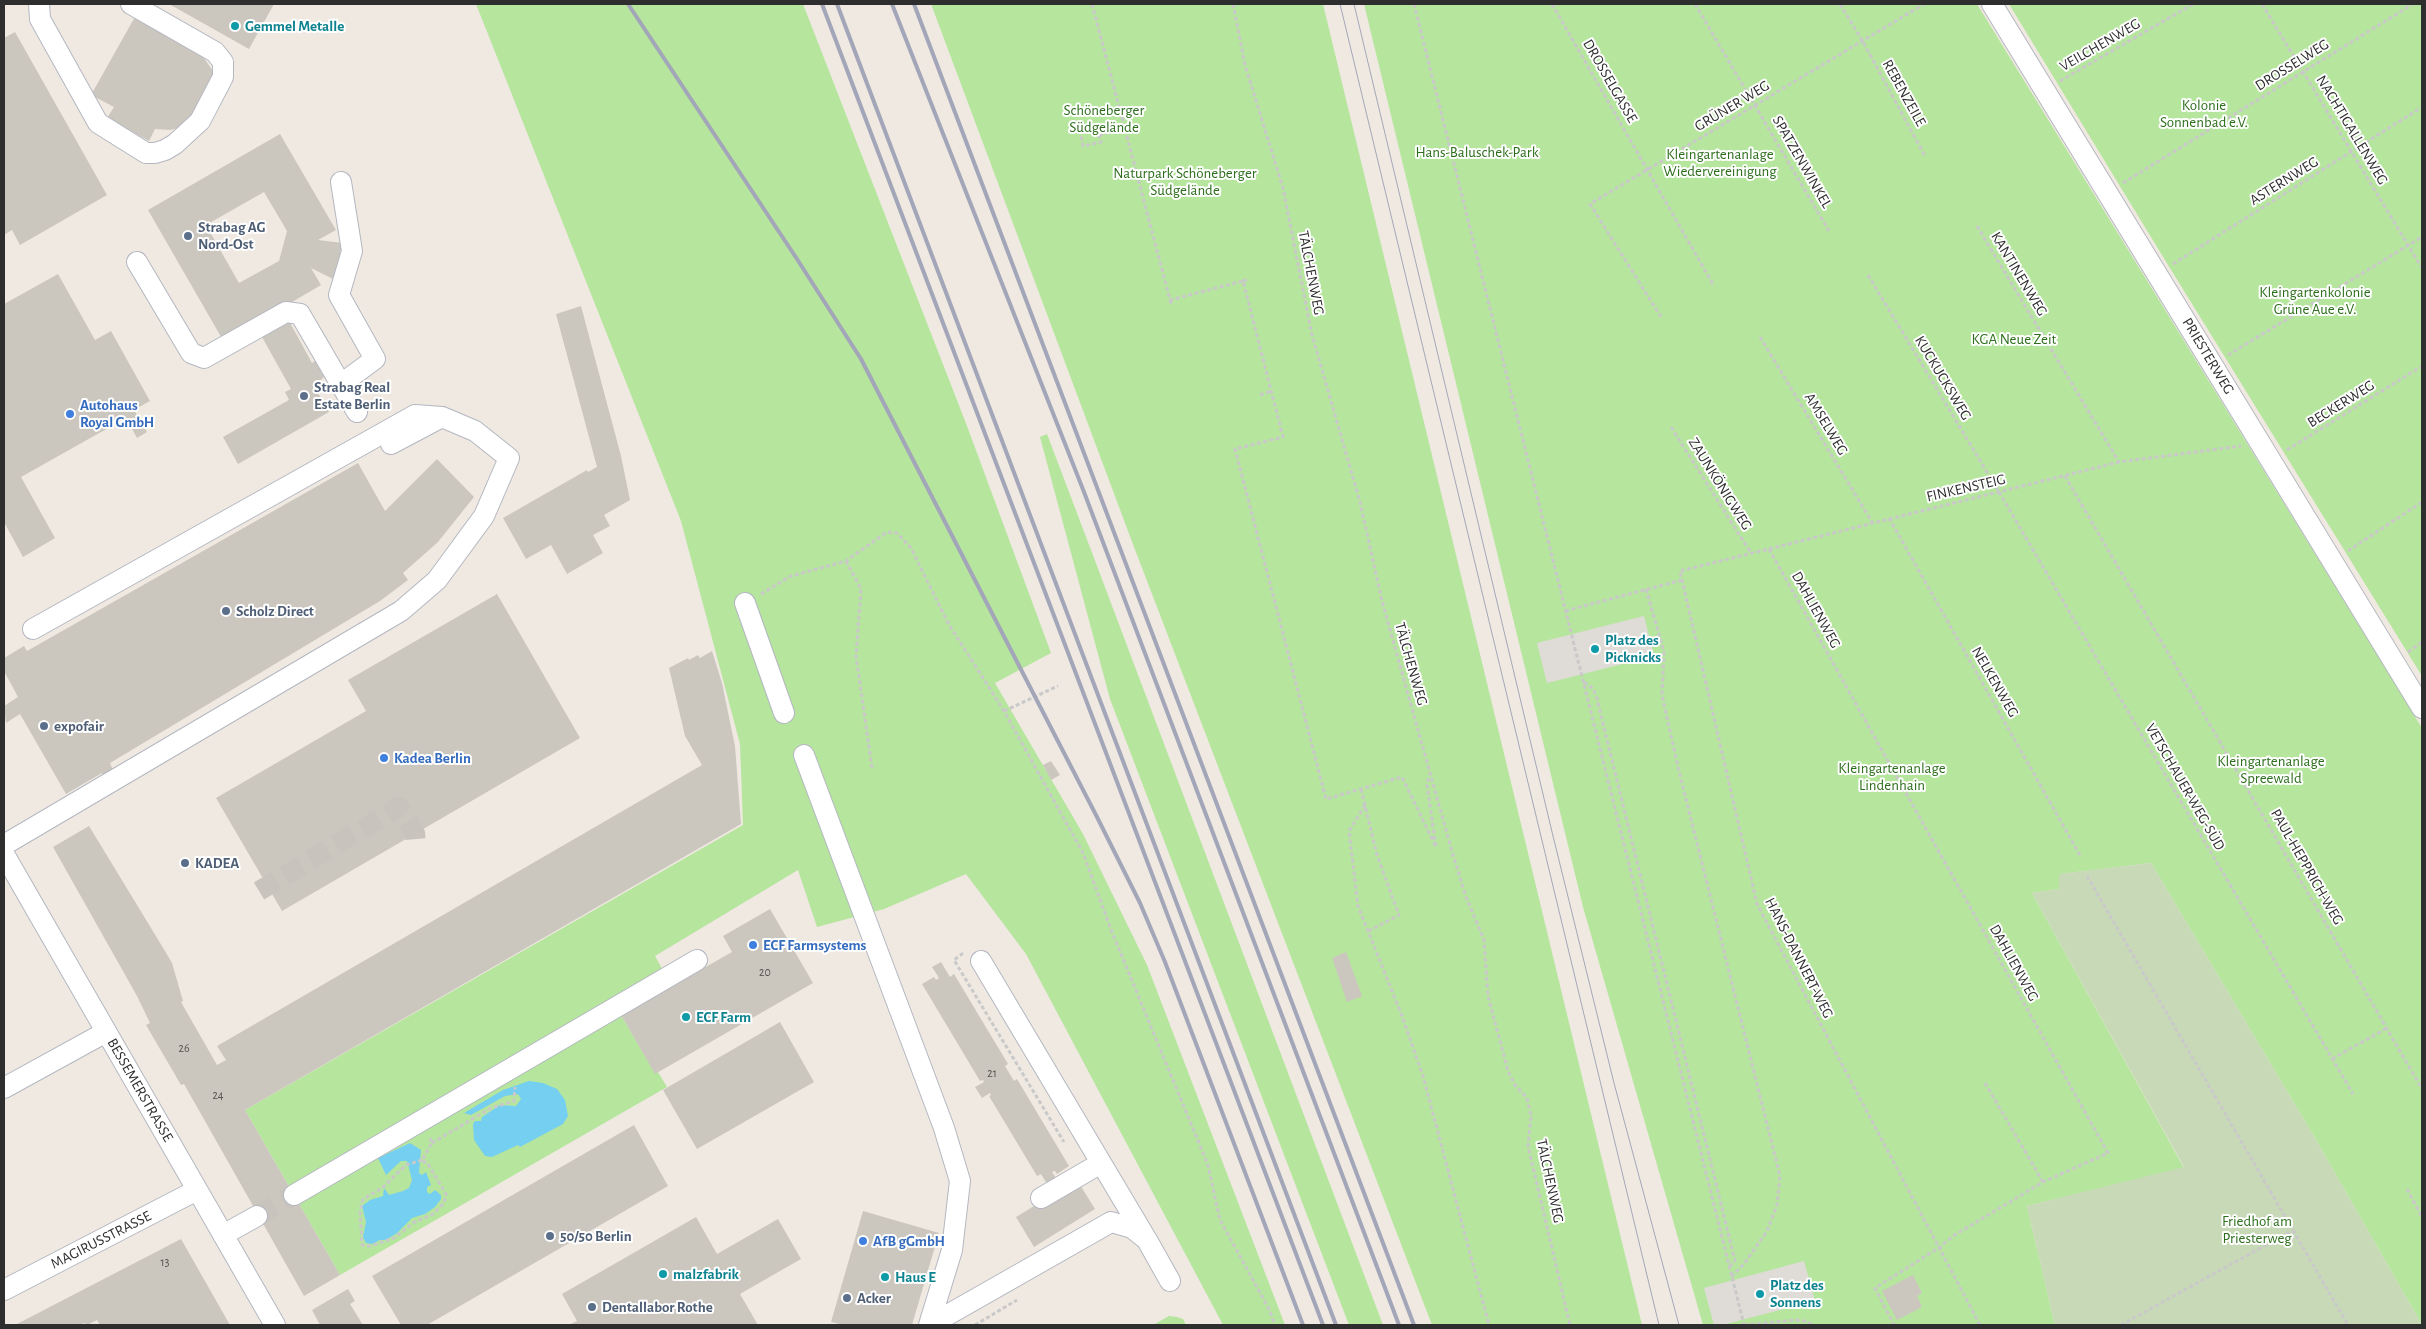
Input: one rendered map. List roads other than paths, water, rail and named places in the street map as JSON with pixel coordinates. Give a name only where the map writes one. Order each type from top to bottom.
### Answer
[{"type":"street","points":[[39,4],[40,19],[98,123],[146,153],[155,152],[165,150],[175,144],[200,121],[223,77],[223,62],[215,52],[131,4]]},
{"type":"street","name":"PRIESTERWEG","points":[[1992,4],[2422,708]]},
{"type":"street","points":[[340,384],[375,359],[339,295],[352,251],[341,182]]},
{"type":"street","points":[[136,262],[191,353],[204,358],[286,312],[300,314],[357,412]]},
{"type":"street","points":[[4,845],[401,610],[437,580],[484,516],[509,458],[480,434],[442,417],[415,415],[33,629]]},
{"type":"street","points":[[392,444],[442,417]]},
{"type":"street","points":[[745,604],[784,713]]},
{"type":"street","points":[[804,755],[944,1128],[960,1181],[952,1250],[929,1325]]},
{"type":"street","name":"BESSEMERSTRASSE","points":[[4,854],[275,1325]]},
{"type":"street","points":[[294,1195],[697,960]]},
{"type":"street","points":[[981,961],[1170,1281]]},
{"type":"street","points":[[4,1088],[106,1032]]},
{"type":"street","points":[[1041,1198],[1101,1163]]},
{"type":"street","name":"MAGIRUSSTRASSE","points":[[4,1290],[197,1190]]},
{"type":"street","points":[[223,1235],[257,1216]]},
{"type":"street","points":[[929,1325],[1111,1222],[1132,1228],[1147,1240]]},
{"type":"water","points":[[529,1081],[543,1083],[557,1089],[565,1100],[568,1116],[563,1124],[520,1147],[518,1145],[492,1157],[485,1156],[474,1140],[473,1124],[475,1121],[481,1121],[482,1117],[500,1105],[516,1106],[521,1099],[518,1094],[505,1096],[471,1115],[464,1113],[503,1090]]},
{"type":"water","points":[[410,1143],[421,1150],[419,1173],[422,1175],[426,1172],[431,1185],[427,1187],[427,1192],[430,1194],[435,1190],[441,1195],[441,1199],[435,1207],[425,1214],[412,1218],[397,1233],[386,1240],[380,1240],[372,1244],[366,1243],[363,1237],[366,1222],[362,1206],[370,1200],[383,1196],[384,1188],[389,1195],[403,1191],[409,1188],[412,1180],[407,1161],[401,1161],[386,1175],[378,1158]]},
{"type":"tunnel","points":[[259,891],[399,807],[415,833],[416,844]]},
{"type":"tunnel","points":[[257,1216],[294,1195]]},
{"type":"tram line","points":[[1340,4],[1659,1325]]},
{"type":"tram line","points":[[1354,4],[1553,836],[1614,1083],[1679,1325]]},
{"type":"railway","points":[[628,4],[861,359],[1097,817],[1140,903],[1165,962],[1303,1325]]},
{"type":"railway","points":[[822,4],[1323,1325]]},
{"type":"railway","points":[[837,4],[1336,1325]]},
{"type":"railway","points":[[892,4],[1084,492],[1399,1325]]},
{"type":"railway","points":[[914,4],[1414,1325]]},
{"type":"place","name":"Gemmel Metalle","points":[[235,26]]},
{"type":"place","name":"Strabag AG Nord-Ost","points":[[188,236]]},
{"type":"place","name":"Strabag Real Estate Berlin","points":[[304,396]]},
{"type":"place","name":"Autohaus Royal GmbH","points":[[70,414]]},
{"type":"place","name":"Scholz Direct","points":[[226,611]]},
{"type":"place","name":"Platz des Picknicks","points":[[1595,649]]},
{"type":"place","name":"expofair","points":[[44,726]]},
{"type":"place","name":"Kadea Berlin","points":[[384,758]]},
{"type":"place","name":"KADEA","points":[[185,863]]},
{"type":"place","name":"ECF Farmsystems","points":[[753,945]]},
{"type":"place","name":"ECF Farm","points":[[686,1017]]},
{"type":"place","name":"50/50 Berlin","points":[[550,1236]]},
{"type":"place","name":"AfB gGmbH","points":[[863,1241]]},
{"type":"place","name":"malzfabrik","points":[[663,1274]]},
{"type":"place","name":"Haus E","points":[[885,1277]]},
{"type":"place","name":"Platz des Sonnens","points":[[1760,1294]]},
{"type":"place","name":"Acker","points":[[847,1298]]},
{"type":"place","name":"Dentallabor Rothe","points":[[592,1307]]},
{"type":"park label","name":"Kolonie Sonnenbad e.V.","points":[[2204,114]]},
{"type":"park label","name":"Schöneberger Südgelände","points":[[1104,118]]},
{"type":"park label","name":"Hans-Baluschek-Park","points":[[1477,152]]},
{"type":"park label","name":"Kleingartenanlage Wiedervereinigung","points":[[1720,162]]},
{"type":"park label","name":"Naturpark Schöneberger Südgelände","points":[[1185,182]]},
{"type":"park label","name":"Kleingartenkolonie Grüne Aue e.V.","points":[[2315,300]]},
{"type":"park label","name":"KGA Neue Zeit","points":[[2014,339]]},
{"type":"park label","name":"Kleingartenanlage Spreewald","points":[[2271,770]]},
{"type":"park label","name":"Kleingartenanlage Lindenhain","points":[[1892,776]]},
{"type":"park label","name":"Friedhof am Priesterweg","points":[[2257,1230]]}]
